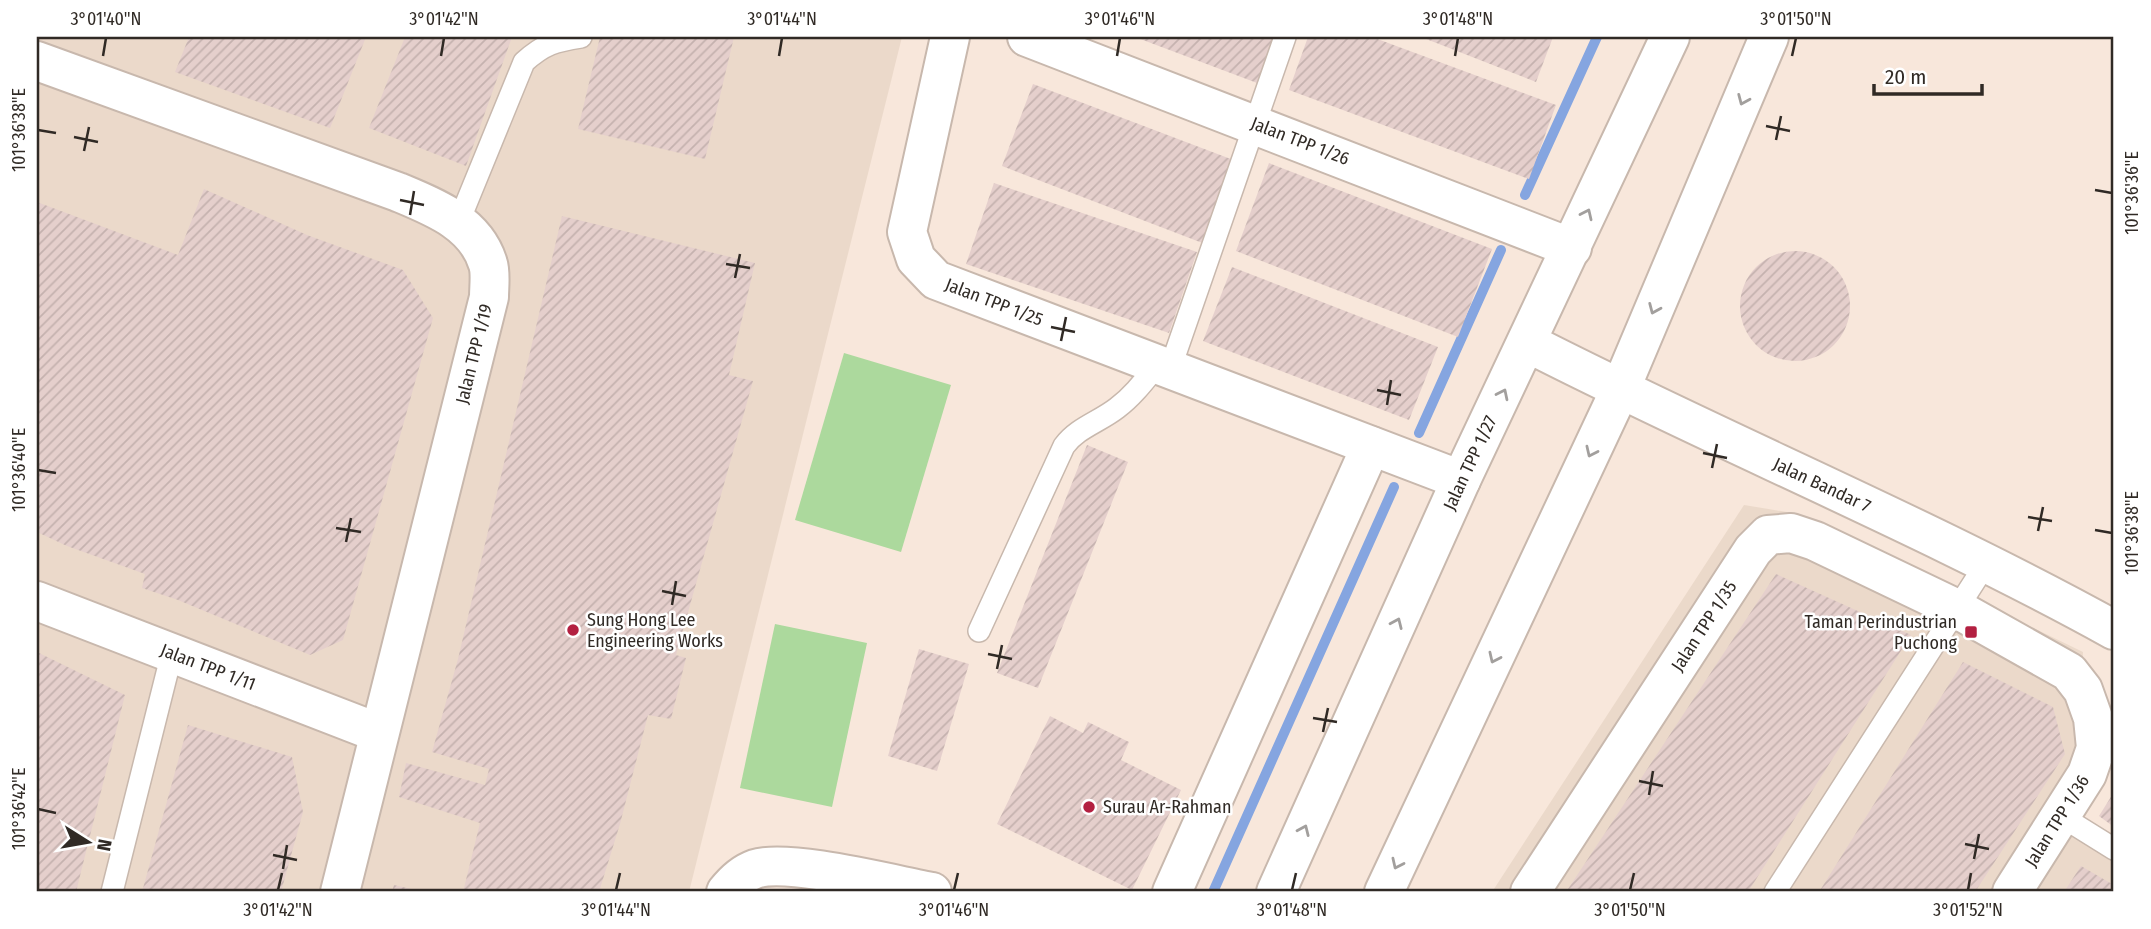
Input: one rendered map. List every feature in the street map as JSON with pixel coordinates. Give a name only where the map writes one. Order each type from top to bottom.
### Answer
[{"type":"street","name":"Jalan TPP 1/25","points":[[950,37],[907,232],[916,259],[936,280],[1461,480]]},
{"type":"street","name":"Jalan TPP 1/26","points":[[1027,37],[1572,248]]},
{"type":"street","name":"Jalan TPP 1/27","points":[[1276,892],[1461,480],[1528,343],[1670,37]]},
{"type":"street","points":[[1384,892],[1620,390],[1769,37]]},
{"type":"street","name":"Jalan TPP 1/19","points":[[37,61],[433,206],[459,221],[476,241],[489,265],[489,297],[340,892]]},
{"type":"street","name":"Jalan Bandar 7","points":[[1528,343],[1620,390],[1987,562],[2114,630]]},
{"type":"street","points":[[1172,892],[1371,446]]},
{"type":"street","name":"Jalan TPP 1/35","points":[[1530,892],[1753,550],[1768,536],[1791,533],[1815,541],[1957,609]]},
{"type":"street","name":"Jalan TPP 1/11","points":[[37,601],[379,733]]},
{"type":"street","name":"Jalan TPP 1/36","points":[[1957,609],[2070,672],[2082,690],[2094,718],[2096,748],[2087,774],[2012,892]]},
{"type":"street","points":[[726,892],[733,883],[755,869],[779,866],[932,892]]},
{"type":"lane","points":[[459,221],[524,62],[540,47],[558,40],[581,37]]},
{"type":"lane","points":[[979,631],[1064,446],[1072,436],[1115,410],[1164,367],[1285,37]]},
{"type":"lane","points":[[1775,892],[1987,562]]},
{"type":"lane","points":[[112,892],[172,653]]},
{"type":"lane","points":[[2061,816],[2114,849]]},
{"type":"shaded area","points":[[37,37],[902,37],[689,892],[37,892]]},
{"type":"shaded area","points":[[1744,505],[1799,514],[2083,652],[2080,719],[2085,742],[2044,815],[2114,860],[2114,892],[1492,892]]},
{"type":"green space","points":[[844,353],[951,385],[901,552],[795,520]]},
{"type":"green space","points":[[775,624],[867,643],[832,807],[740,788]]},
{"type":"building","points":[[189,37],[366,37],[330,128],[175,72]]},
{"type":"building","points":[[405,37],[512,37],[466,166],[369,128]]},
{"type":"building","points":[[600,37],[734,37],[705,159],[578,129]]},
{"type":"building","points":[[1135,37],[1274,37],[1257,83]]},
{"type":"building","points":[[1308,37],[1372,37],[1556,105],[1529,179],[1289,90]]},
{"type":"building","points":[[1421,37],[1553,37],[1536,82]]},
{"type":"building","points":[[1033,84],[1236,161],[1205,244],[1002,166]]},
{"type":"building","points":[[1269,163],[1492,249],[1458,337],[1236,251]]},
{"type":"building","points":[[994,183],[1197,252],[1169,333],[966,264]]},
{"type":"building","points":[[204,189],[307,235],[403,270],[433,318],[343,640],[310,655],[178,600],[142,588],[145,574],[67,546],[37,532],[37,202],[178,255]]},
{"type":"building","points":[[562,216],[755,263],[729,375],[753,381],[676,655],[686,658],[671,719],[648,715],[599,892],[463,892],[480,823],[399,797],[406,763],[485,785],[489,769],[432,752],[458,659]]},
{"type":"building","points":[[1795,251],[1816,255],[1834,267],[1846,285],[1850,306],[1846,327],[1834,345],[1816,357],[1795,361],[1774,357],[1756,345],[1744,327],[1740,306],[1744,285],[1756,267],[1774,255]]},
{"type":"building","points":[[1232,267],[1438,347],[1409,420],[1203,341]]},
{"type":"building","points":[[1087,445],[1128,462],[1038,688],[997,673]]},
{"type":"building","points":[[1776,574],[1911,635],[1748,892],[1566,892]]},
{"type":"building","points":[[919,649],[969,664],[937,771],[888,756]]},
{"type":"building","points":[[37,652],[125,695],[76,892],[37,892]]},
{"type":"building","points":[[1963,662],[2053,707],[2065,754],[1975,892],[1819,892]]},
{"type":"building","name":"Surau Ar-Rahman","points":[[1050,716],[1083,733],[1088,722],[1129,742],[1121,760],[1181,790],[1132,890],[997,824]]},
{"type":"building","points":[[188,725],[292,757],[303,812],[281,892],[142,892]]},
{"type":"building","points":[[2114,792],[2114,827],[2099,816]]},
{"type":"building","points":[[2081,866],[2112,884],[2114,892],[2064,892]]},
{"type":"building","points":[[394,885],[420,891],[420,892],[392,892]]},
{"type":"waterway","points":[[1525,195],[1597,37]]},
{"type":"waterway","points":[[1419,433],[1501,250]]},
{"type":"waterway","points":[[1213,892],[1394,487]]},
{"type":"place","name":"Sung Hong Lee Engineering Works","points":[[573,630]]},
{"type":"place","name":"Taman Perindustrian Puchong","points":[[1971,632]]},
{"type":"place","name":"Surau Ar-Rahman","points":[[1089,807]]}]
